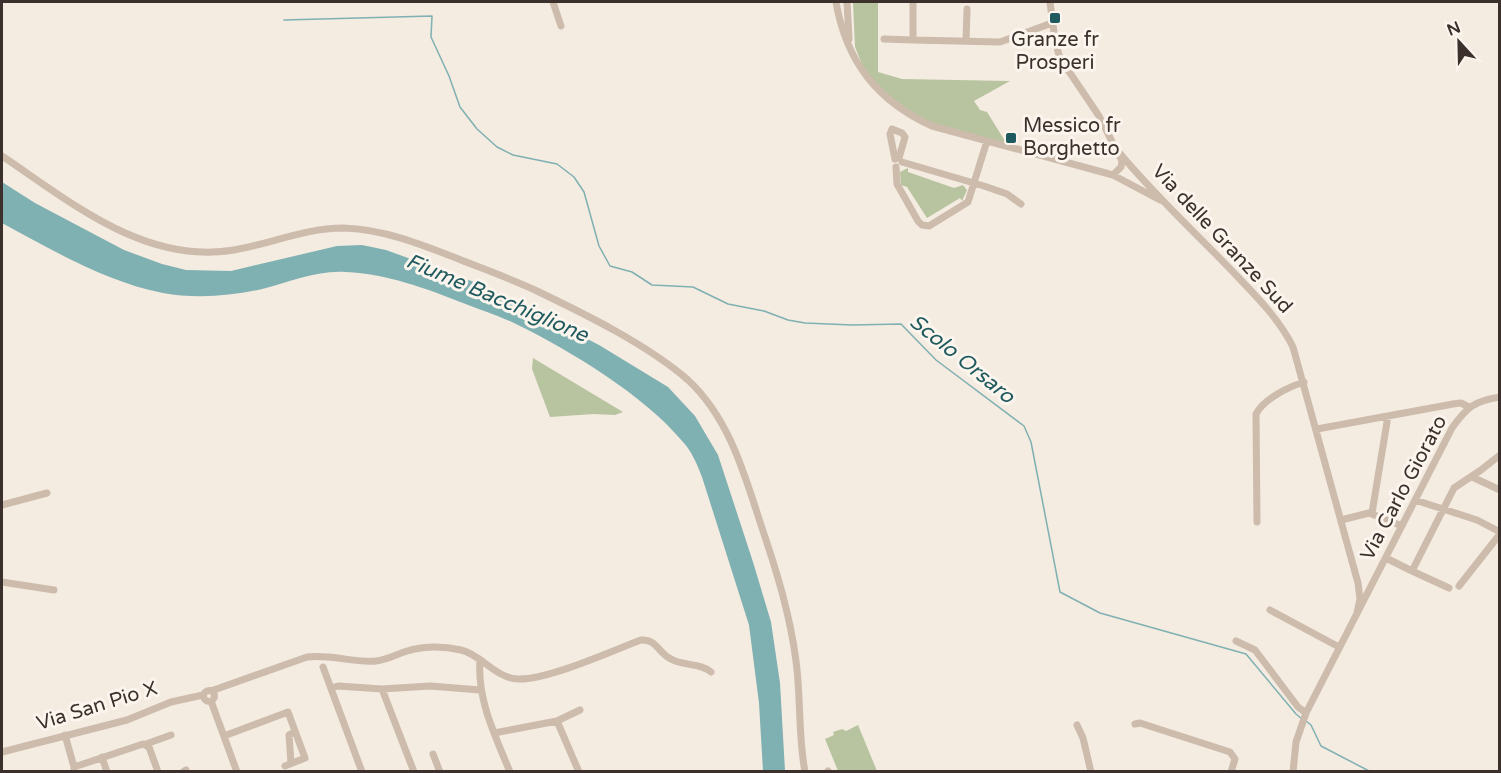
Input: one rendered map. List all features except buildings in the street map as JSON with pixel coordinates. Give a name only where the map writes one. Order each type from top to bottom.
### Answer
[{"type":"street","points":[[553,2],[561,26]]},
{"type":"street","points":[[836,2],[850,50],[871,82],[897,107],[932,126],[1113,176],[1165,203]]},
{"type":"street","points":[[847,2],[850,50]]},
{"type":"street","points":[[913,2],[913,40]]},
{"type":"street","name":"Via delle Granze Sud","points":[[1050,2],[1059,55],[1099,116],[1122,162],[1121,167],[1113,176]]},
{"type":"street","points":[[966,41],[967,9]]},
{"type":"street","points":[[884,39],[1000,42],[1052,23]]},
{"type":"street","points":[[987,141],[974,182],[968,202],[925,227],[918,221],[897,184],[898,161],[974,182],[1007,194],[1021,204]]},
{"type":"street","name":"Via delle Granze Sud","points":[[1117,150],[1273,315],[1286,332],[1307,390],[1358,583],[1360,595],[1357,613]]},
{"type":"street","points":[[2,156],[100,220],[159,247],[179,251],[214,253],[255,246],[315,230],[341,228],[371,230],[425,246],[522,284],[588,316],[675,370],[689,381],[714,409],[725,428],[742,467],[769,548],[790,629],[799,686],[805,771]]},
{"type":"street","points":[[1257,522],[1256,414],[1264,404],[1294,385],[1304,382]]},
{"type":"street","name":"Via Carlo Giorato","points":[[1293,771],[1294,751],[1304,717],[1452,428],[1469,407],[1477,402],[1500,397]]},
{"type":"street","points":[[1317,429],[1461,403],[1469,407]]},
{"type":"street","points":[[1372,513],[1388,416]]},
{"type":"street","points":[[1412,571],[1454,488],[1500,455]]},
{"type":"street","points":[[1472,477],[1500,490]]},
{"type":"street","points":[[2,505],[47,493]]},
{"type":"street","points":[[1415,500],[1477,520],[1500,533],[1459,586]]},
{"type":"street","points":[[1341,520],[1372,513],[1402,526]]},
{"type":"street","points":[[1386,558],[1449,588]]},
{"type":"street","points":[[2,582],[54,590]]},
{"type":"street","name":"Via Carlo Giorato","points":[[1358,583],[1364,587],[1372,584]]},
{"type":"street","name":"Via Carlo Giorato","points":[[1360,595],[1372,584]]},
{"type":"street","points":[[1270,610],[1339,647]]},
{"type":"street","name":"Via San Pio X","points":[[2,752],[127,720],[171,702],[203,695],[206,691],[312,657],[379,660],[417,648],[430,647],[464,651],[501,675],[518,679],[548,673],[648,639],[667,657],[680,664],[703,668],[711,672]]},
{"type":"street","points":[[1236,641],[1254,650],[1304,717]]},
{"type":"street","points":[[480,660],[480,690],[485,710],[510,771]]},
{"type":"street","points":[[323,667],[362,771]]},
{"type":"street","points":[[331,688],[338,686],[382,689],[430,686],[480,690]]},
{"type":"street","points":[[382,689],[414,771]]},
{"type":"street","points":[[211,691],[214,695],[211,701],[237,771]]},
{"type":"street","points":[[203,695],[206,700],[211,701]]},
{"type":"street","points":[[494,733],[557,722],[580,710]]},
{"type":"street","points":[[224,736],[288,712],[296,732],[305,758],[288,764],[289,735],[296,732]]},
{"type":"street","points":[[557,722],[579,771]]},
{"type":"street","points":[[1135,724],[1140,723],[1230,752],[1235,759],[1232,771]]},
{"type":"street","points":[[1077,725],[1083,738],[1091,771]]},
{"type":"street","points":[[65,735],[74,769],[102,757],[171,735]]},
{"type":"street","points":[[146,744],[158,771]]},
{"type":"street","points":[[433,754],[440,771]]},
{"type":"street","points":[[102,757],[106,771]]},
{"type":"green space","points":[[853,2],[878,2],[878,72],[902,79],[1010,81],[974,101],[980,110],[987,112],[1010,149],[931,127],[869,82],[855,47]]},
{"type":"green space","points":[[908,168],[908,172],[954,188],[963,185],[967,190],[962,201],[960,198],[927,218],[907,187],[901,185],[900,172]]},
{"type":"green space","points":[[533,358],[623,412],[615,415],[550,417],[532,369]]},
{"type":"green space","points":[[858,725],[877,771],[838,771],[825,739],[834,735],[833,732],[842,729],[846,731]]},
{"type":"water","name":"Fiume Bacchiglione","points":[[2,182],[35,203],[124,250],[186,270],[231,271],[337,246],[362,245],[386,250],[485,286],[599,345],[668,387],[695,416],[718,455],[753,562],[771,622],[780,683],[785,771],[763,771],[759,703],[749,625],[698,467],[692,454],[667,425],[628,392],[583,361],[511,322],[434,292],[391,279],[361,273],[336,272],[305,277],[254,291],[202,296],[163,293],[121,281],[80,264],[2,223]]},
{"type":"waterway","name":"Scolo Orsaro","points":[[284,20],[432,16],[431,37],[460,107],[477,129],[497,147],[513,155],[557,164],[574,177],[584,192],[599,246],[610,266],[632,272],[652,285],[693,287],[728,304],[764,311],[788,320],[852,325],[901,324],[936,360],[1024,426],[1031,442],[1060,592],[1100,613],[1246,654],[1302,719]]},
{"type":"waterway","name":"Scolo Orsaro","points":[[1306,721],[1311,725],[1321,746],[1371,772]]},
{"type":"place","name":"Granze fr Prosperi","points":[[1055,18]]},
{"type":"place","name":"Messico fr Borghetto","points":[[1011,138]]}]
